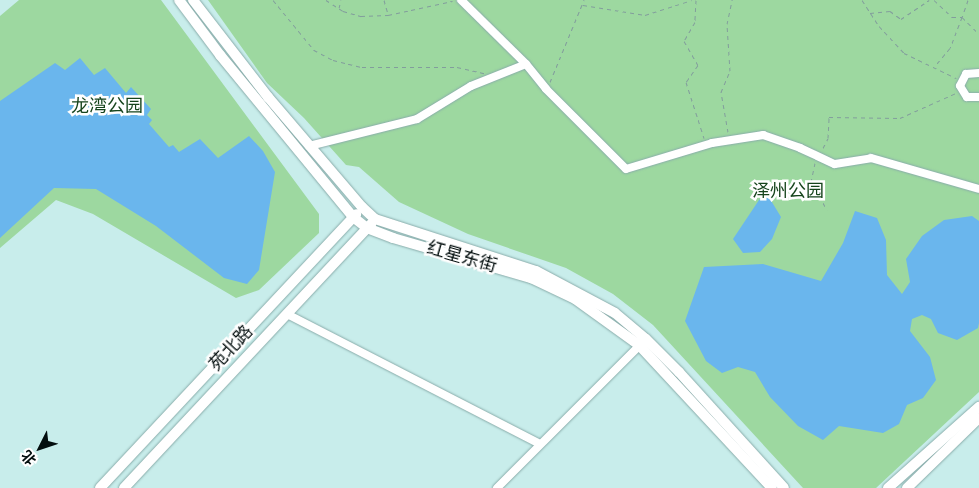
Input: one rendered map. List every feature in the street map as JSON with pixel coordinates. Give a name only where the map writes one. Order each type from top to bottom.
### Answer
[{"type":"main road","name":"红星东街","points":[[179,0],[220,55],[353,217],[367,228],[531,278],[576,298],[643,342],[772,488]]},
{"type":"main road","name":"红星东街","points":[[193,0],[309,146],[362,208],[375,219],[536,271],[607,308],[643,342],[784,488]]},
{"type":"main road","name":"苑北路","points":[[100,488],[362,208]]},
{"type":"main road","name":"苑北路","points":[[124,488],[375,219]]},
{"type":"main road","points":[[888,488],[979,407]]},
{"type":"main road","points":[[907,488],[979,418]]},
{"type":"street","points":[[460,0],[526,64],[546,89],[626,169],[707,145],[763,135],[835,164],[871,158],[979,189]]},
{"type":"street","points":[[309,146],[417,119],[493,75],[526,64]]},
{"type":"street","points":[[979,73],[966,74],[960,81],[961,90],[967,97],[979,98]]},
{"type":"street","points":[[287,314],[538,443]]},
{"type":"street","points":[[496,488],[538,443],[643,342]]},
{"type":"path","points":[[273,0],[314,50],[333,60],[362,67],[457,67],[493,75]]},
{"type":"path","points":[[326,0],[339,9],[361,16],[388,15],[456,0]]},
{"type":"path","points":[[339,9],[341,0]]},
{"type":"path","points":[[384,0],[388,15]]},
{"type":"path","points":[[546,89],[584,0]]},
{"type":"path","points":[[583,5],[645,15],[692,0]]},
{"type":"path","points":[[696,0],[694,22],[684,41],[698,65],[686,82],[707,145]]},
{"type":"path","points":[[729,140],[721,92],[730,71],[727,24],[732,0]]},
{"type":"path","points":[[862,0],[870,13],[904,53],[913,60],[934,67],[960,81]]},
{"type":"path","points":[[870,13],[890,11],[901,18],[929,0]]},
{"type":"path","points":[[934,0],[952,17],[962,18],[979,34]]},
{"type":"path","points":[[934,67],[950,48],[968,0]]},
{"type":"path","points":[[827,210],[810,182],[812,167],[828,138],[828,117],[900,118],[961,90]]},
{"type":"green space","name":"龙湾公园","points":[[19,0],[161,0],[319,214],[319,233],[259,290],[236,298],[93,214],[56,200],[0,248],[0,16]]},
{"type":"green space","name":"泽州公园","points":[[208,0],[979,0],[979,392],[876,488],[803,488],[653,325],[613,294],[566,268],[468,234],[399,202],[359,167],[346,165],[304,118],[267,83]]},
{"type":"water","points":[[80,58],[94,75],[105,68],[126,93],[131,87],[151,109],[147,115],[152,120],[149,124],[169,147],[173,145],[179,152],[200,139],[218,158],[249,136],[263,151],[275,172],[259,270],[247,284],[224,278],[156,226],[96,189],[54,188],[0,238],[0,101],[55,63],[65,70]]},
{"type":"water","points":[[767,194],[781,217],[772,239],[760,252],[743,253],[733,239],[759,200]]},
{"type":"water","points":[[855,211],[877,218],[886,240],[887,275],[902,294],[910,282],[906,259],[922,236],[944,220],[972,216],[979,221],[979,323],[978,328],[957,340],[938,333],[931,319],[922,315],[912,319],[910,331],[930,357],[936,380],[923,398],[907,405],[899,424],[883,433],[839,426],[823,440],[798,426],[770,397],[755,372],[738,367],[722,373],[706,361],[685,321],[704,267],[763,264],[821,281],[843,243]]}]
